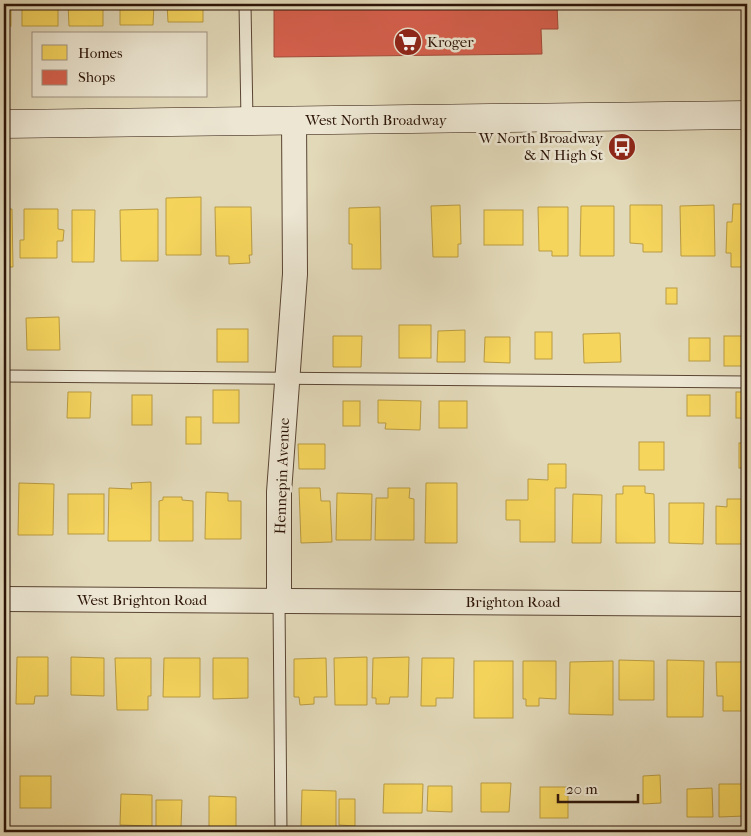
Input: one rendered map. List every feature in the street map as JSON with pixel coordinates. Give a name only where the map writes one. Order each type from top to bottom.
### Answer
[{"type":"main road","name":"West North Broadway","points":[[4,124],[747,115]]},
{"type":"street","name":"Hennepin Avenue","points":[[280,600],[279,492],[295,274],[294,120]]},
{"type":"street","name":"West Brighton Road","points":[[4,598],[280,600]]},
{"type":"street","name":"Brighton Road","points":[[280,600],[747,604]]},
{"type":"lane","points":[[245,4],[247,121]]},
{"type":"lane","points":[[4,376],[747,382]]},
{"type":"lane","name":"Hennepin Avenue","points":[[280,600],[281,832]]},
{"type":"building: Homes","points":[[4,4],[11,4],[11,26],[4,26]]},
{"type":"building: Homes","points":[[22,4],[58,4],[58,26],[22,26]]},
{"type":"building: Homes","points":[[68,4],[103,4],[103,26],[69,26]]},
{"type":"building: Homes","points":[[120,4],[154,4],[153,25],[120,25]]},
{"type":"building: Homes","points":[[167,4],[203,4],[203,22],[168,22]]},
{"type":"building: Homes","points":[[201,197],[201,255],[166,255],[166,198]]},
{"type":"building: Homes","points":[[733,204],[747,204],[747,267],[731,267],[731,253],[726,253],[727,222],[732,222]]},
{"type":"building: Homes","points":[[460,205],[461,244],[458,244],[458,257],[433,257],[431,206]]},
{"type":"building: Homes","points":[[630,205],[662,205],[662,252],[643,252],[643,244],[630,243]]},
{"type":"building: Homes","points":[[714,205],[715,256],[681,256],[680,206]]},
{"type":"building: Homes","points":[[581,206],[614,206],[614,256],[580,256]]},
{"type":"building: Homes","points":[[215,207],[251,207],[252,255],[249,255],[250,263],[229,264],[229,256],[216,256]]},
{"type":"building: Homes","points":[[380,207],[381,269],[352,269],[352,244],[349,244],[349,208]]},
{"type":"building: Homes","points":[[538,207],[568,207],[568,256],[552,256],[552,251],[539,251]]},
{"type":"building: Homes","points":[[4,209],[12,209],[13,267],[4,267]]},
{"type":"building: Homes","points":[[24,209],[58,209],[58,229],[64,230],[63,241],[57,241],[57,258],[20,258],[20,240],[24,240]]},
{"type":"building: Homes","points":[[158,209],[158,261],[121,261],[120,210]]},
{"type":"building: Homes","points":[[72,210],[95,210],[94,262],[72,262]]},
{"type":"building: Homes","points":[[484,210],[523,210],[523,245],[484,245]]},
{"type":"building: Homes","points":[[666,288],[677,288],[677,304],[666,304]]},
{"type":"building: Homes","points":[[59,317],[60,350],[27,350],[26,318]]},
{"type":"building: Homes","points":[[399,325],[431,325],[431,358],[399,358]]},
{"type":"building: Homes","points":[[217,329],[248,329],[248,362],[217,362]]},
{"type":"building: Homes","points":[[465,330],[465,362],[437,362],[438,331]]},
{"type":"building: Homes","points":[[535,332],[552,332],[552,359],[535,359]]},
{"type":"building: Homes","points":[[620,333],[621,362],[584,363],[583,334]]},
{"type":"building: Homes","points":[[333,336],[362,336],[361,367],[333,367]]},
{"type":"building: Homes","points":[[724,336],[747,336],[747,366],[724,366]]},
{"type":"building: Homes","points":[[485,337],[510,337],[510,363],[484,362]]},
{"type":"building: Homes","points":[[689,338],[710,338],[710,361],[689,361]]},
{"type":"building: Homes","points":[[213,390],[239,390],[239,423],[213,423]]},
{"type":"building: Homes","points":[[68,392],[91,392],[90,418],[67,418]]},
{"type":"building: Homes","points":[[736,392],[747,392],[747,418],[736,418]]},
{"type":"building: Homes","points":[[132,395],[152,395],[152,425],[132,425]]},
{"type":"building: Homes","points":[[687,395],[710,395],[710,416],[687,416]]},
{"type":"building: Homes","points":[[378,400],[421,401],[420,430],[385,429],[386,423],[378,423]]},
{"type":"building: Homes","points":[[343,401],[360,401],[360,426],[343,426]]},
{"type":"building: Homes","points":[[439,401],[467,401],[467,428],[439,428]]},
{"type":"building: Homes","points":[[186,417],[201,417],[201,444],[186,444]]},
{"type":"building: Homes","points":[[639,442],[664,442],[664,470],[639,470]]},
{"type":"building: Homes","points":[[739,443],[747,443],[747,468],[739,468]]},
{"type":"building: Homes","points":[[298,444],[325,444],[325,469],[299,469]]},
{"type":"building: Homes","points":[[548,464],[566,464],[566,488],[555,488],[555,542],[520,542],[520,520],[506,520],[506,500],[528,500],[528,479],[548,480]]},
{"type":"building: Homes","points":[[151,482],[151,541],[108,541],[109,488],[132,489],[131,483]]},
{"type":"building: Homes","points":[[19,483],[54,484],[53,535],[18,535]]},
{"type":"building: Homes","points":[[426,483],[457,483],[457,543],[425,543]]},
{"type":"building: Homes","points":[[623,486],[645,486],[645,493],[654,494],[655,543],[616,543],[616,494],[623,494]]},
{"type":"building: Homes","points":[[299,488],[320,488],[321,501],[330,501],[332,542],[301,543]]},
{"type":"building: Homes","points":[[388,488],[410,488],[409,498],[414,499],[414,540],[375,540],[376,498],[388,498]]},
{"type":"building: Homes","points":[[206,492],[228,493],[228,501],[241,501],[241,539],[205,539]]},
{"type":"building: Homes","points":[[337,493],[372,494],[371,540],[336,540]]},
{"type":"building: Homes","points":[[68,494],[104,494],[104,534],[68,534]]},
{"type":"building: Homes","points":[[573,494],[602,495],[601,543],[572,543]]},
{"type":"building: Homes","points":[[163,497],[182,497],[182,500],[193,501],[193,541],[159,541],[159,501],[163,500]]},
{"type":"building: Homes","points":[[727,499],[742,499],[742,507],[747,507],[747,544],[716,544],[716,506],[727,507]]},
{"type":"building: Homes","points":[[4,502],[8,502],[8,540],[4,540]]},
{"type":"building: Homes","points":[[669,503],[704,503],[703,544],[669,543]]},
{"type":"building: Homes","points":[[17,657],[48,657],[48,696],[35,696],[34,704],[16,704]]},
{"type":"building: Homes","points":[[71,657],[104,658],[104,696],[71,695]]},
{"type":"building: Homes","points":[[367,657],[367,705],[335,705],[334,658]]},
{"type":"building: Homes","points":[[409,657],[408,697],[390,697],[389,704],[376,704],[376,698],[372,698],[373,658]]},
{"type":"building: Homes","points":[[4,658],[7,658],[7,697],[4,697]]},
{"type":"building: Homes","points":[[115,658],[151,658],[151,696],[148,696],[148,710],[117,710]]},
{"type":"building: Homes","points":[[164,658],[200,658],[200,697],[163,697]]},
{"type":"building: Homes","points":[[213,658],[248,658],[248,698],[213,699]]},
{"type":"building: Homes","points":[[326,658],[327,697],[314,697],[314,704],[300,705],[299,697],[294,697],[294,659]]},
{"type":"building: Homes","points":[[422,658],[454,658],[453,698],[436,698],[436,706],[421,706]]},
{"type":"building: Homes","points":[[619,660],[654,661],[654,700],[619,700]]},
{"type":"building: Homes","points":[[667,660],[704,661],[703,717],[667,717]]},
{"type":"building: Homes","points":[[474,661],[513,661],[513,718],[474,718]]},
{"type":"building: Homes","points":[[523,661],[556,661],[556,699],[539,698],[539,706],[526,706],[526,699],[523,699]]},
{"type":"building: Homes","points":[[613,661],[613,715],[569,714],[570,662]]},
{"type":"building: Homes","points":[[716,662],[747,662],[746,711],[723,711],[723,696],[717,696]]},
{"type":"building: Homes","points":[[660,775],[661,803],[643,804],[643,776]]},
{"type":"building: Homes","points":[[20,776],[51,776],[51,808],[20,808]]},
{"type":"building: Homes","points":[[481,783],[511,783],[509,812],[481,812]]},
{"type":"building: Homes","points":[[384,784],[423,784],[422,813],[383,813]]},
{"type":"building: Homes","points":[[719,784],[744,784],[745,816],[719,817]]},
{"type":"building: Homes","points":[[428,786],[452,786],[452,812],[427,811]]},
{"type":"building: Homes","points":[[540,787],[568,787],[568,818],[540,818]]},
{"type":"building: Homes","points":[[712,788],[713,817],[687,817],[687,789]]},
{"type":"building: Homes","points":[[302,790],[336,791],[336,829],[301,828]]},
{"type":"building: Homes","points":[[121,794],[152,795],[152,826],[120,825]]},
{"type":"building: Homes","points":[[209,796],[236,797],[236,830],[209,829]]},
{"type":"building: Homes","points":[[339,799],[355,799],[355,826],[339,825]]},
{"type":"building: Homes","points":[[156,800],[182,800],[181,827],[156,827]]},
{"type":"building: Shops","name":"Kroger","points":[[274,4],[557,4],[558,29],[541,29],[542,54],[274,57]]},
{"type":"place","name":"Kroger","points":[[408,42]]},
{"type":"place","name":"W North Broadway & N High St","points":[[622,147]]}]
